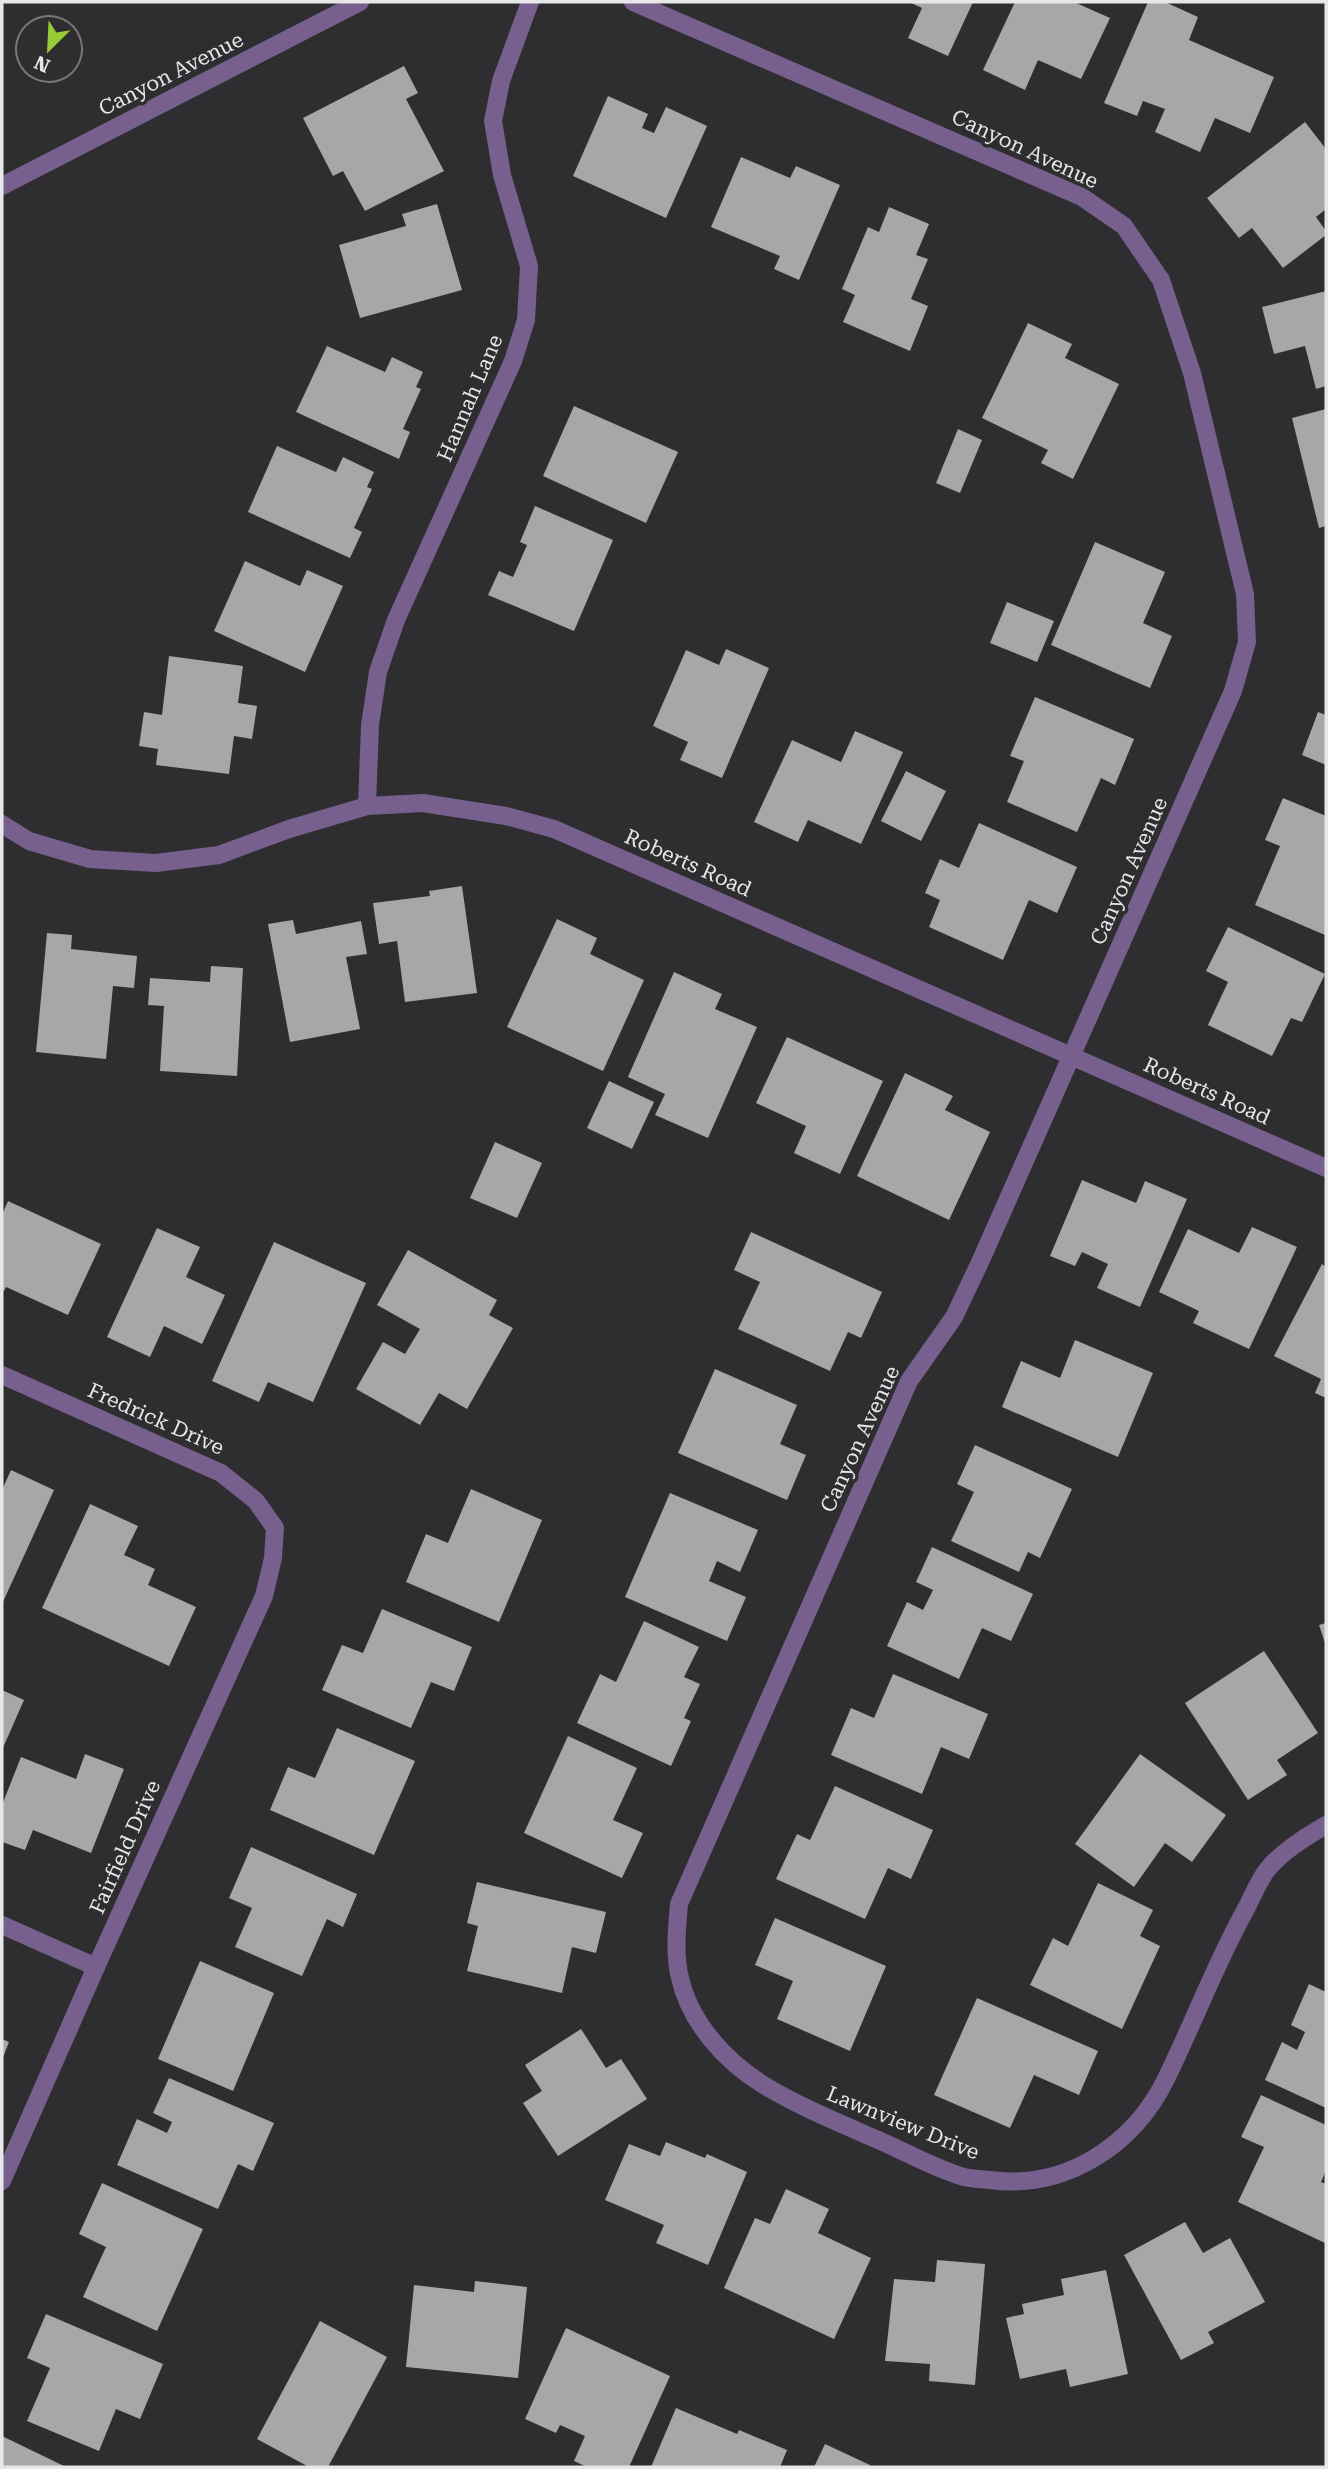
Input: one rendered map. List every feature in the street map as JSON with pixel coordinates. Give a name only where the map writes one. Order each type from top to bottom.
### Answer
[{"type":"street","name":"Canyon Avenue","points":[[2,186],[360,2]]},
{"type":"street","name":"Hannah Lane","points":[[368,806],[370,725],[378,671],[396,620],[513,361],[526,320],[529,266],[502,175],[493,121],[500,80],[530,2]]},
{"type":"street","name":"Canyon Avenue","points":[[632,2],[1083,197],[1124,226],[1161,280],[1192,373],[1245,594],[1247,642],[1233,691],[1072,1056],[954,1317],[909,1381],[679,1904],[676,1944],[680,1977],[691,2011]]},
{"type":"street","name":"Roberts Road","points":[[2,824],[29,841],[90,859],[156,863],[219,855],[289,829],[368,806],[423,803],[506,816],[554,829],[1326,1168]]},
{"type":"street","name":"Fredrick Drive","points":[[2,1375],[221,1473],[256,1501],[275,1528]]},
{"type":"street","name":"Fairfield Drive","points":[[2,2181],[264,1596],[273,1558],[275,1528]]},
{"type":"street","name":"Lawnview Drive","points":[[691,2011],[715,2045],[750,2076],[791,2102],[964,2177],[1002,2182],[1040,2180],[1071,2170],[1100,2156],[1126,2135],[1146,2112],[1165,2081],[1226,1943],[1267,1869],[1297,1843],[1326,1825]]},
{"type":"street","points":[[2,1925],[96,1967]]},
{"type":"building","points":[[909,2],[973,2],[948,56],[908,38],[922,8]]},
{"type":"building","points":[[1015,2],[1074,2],[1110,18],[1081,79],[1038,60],[1025,90],[983,70]]},
{"type":"building","points":[[1148,2],[1165,2],[1198,17],[1189,40],[1274,77],[1250,133],[1215,118],[1200,152],[1155,132],[1165,109],[1143,101],[1137,116],[1104,103]]},
{"type":"building","points":[[404,66],[418,93],[406,99],[444,171],[365,211],[343,171],[333,176],[303,118]]},
{"type":"building","points":[[608,96],[648,114],[642,128],[654,133],[666,107],[707,126],[666,218],[573,176]]},
{"type":"building","points":[[1305,122],[1326,149],[1326,209],[1316,217],[1326,235],[1283,268],[1252,228],[1239,238],[1207,198]]},
{"type":"building","points":[[741,157],[790,178],[796,166],[840,185],[799,280],[774,269],[780,256],[711,227]]},
{"type":"building","points":[[437,204],[462,290],[360,318],[339,245],[406,226],[402,214]]},
{"type":"building","points":[[889,207],[929,224],[916,255],[928,259],[911,299],[928,306],[910,351],[843,322],[855,295],[842,289],[868,227],[879,232]]},
{"type":"building","points":[[1326,291],[1326,386],[1316,389],[1305,346],[1274,354],[1262,307]]},
{"type":"building","points":[[1028,323],[1072,344],[1065,358],[1119,384],[1073,479],[1041,463],[1048,450],[982,418]]},
{"type":"building","points":[[327,346],[385,372],[392,357],[423,372],[416,387],[421,389],[403,429],[410,432],[399,459],[296,412]]},
{"type":"building","points":[[574,406],[678,452],[646,523],[543,476]]},
{"type":"building","points":[[1326,409],[1326,526],[1319,528],[1292,418]]},
{"type":"building","points":[[958,429],[982,440],[960,493],[936,483]]},
{"type":"building","points":[[277,446],[336,472],[343,457],[374,472],[367,487],[372,489],[354,528],[362,532],[350,558],[248,512]]},
{"type":"building","points":[[535,506],[613,540],[574,631],[488,595],[499,571],[513,577],[527,545],[520,542]]},
{"type":"building","points":[[1095,542],[1165,572],[1143,623],[1172,636],[1150,688],[1051,645]]},
{"type":"building","points":[[245,561],[300,586],[307,570],[343,586],[305,672],[214,631]]},
{"type":"building","points":[[1007,602],[1054,621],[1037,662],[990,643]]},
{"type":"building","points":[[726,649],[769,668],[722,778],[680,760],[688,742],[653,726],[686,650],[719,665]]},
{"type":"building","points":[[169,656],[243,666],[238,703],[257,706],[252,739],[234,736],[229,774],[156,765],[158,749],[139,746],[144,712],[162,715]]},
{"type":"building","points":[[1035,697],[1134,739],[1115,785],[1101,778],[1077,832],[1007,802],[1024,761],[1010,756]]},
{"type":"building","points":[[1318,712],[1326,715],[1326,765],[1302,755]]},
{"type":"building","points":[[855,731],[903,752],[861,844],[808,820],[798,842],[754,822],[792,740],[841,762]]},
{"type":"building","points":[[906,771],[946,791],[921,841],[881,821]]},
{"type":"building","points":[[1283,798],[1326,816],[1325,935],[1255,905],[1280,846],[1265,840]]},
{"type":"building","points":[[979,823],[1077,867],[1057,913],[1029,900],[1003,960],[929,927],[940,900],[925,893],[940,859],[959,868]]},
{"type":"building","points":[[462,886],[477,993],[405,1002],[397,941],[379,944],[373,903],[430,896],[429,891]]},
{"type":"building","points":[[557,919],[597,938],[590,954],[644,980],[603,1071],[507,1027]]},
{"type":"building","points":[[293,920],[296,934],[361,921],[367,954],[346,957],[360,1029],[290,1042],[268,924]]},
{"type":"building","points":[[1228,927],[1325,974],[1302,1022],[1291,1018],[1272,1056],[1208,1025],[1228,982],[1206,971]]},
{"type":"building","points":[[47,933],[72,935],[71,949],[137,956],[134,988],[113,986],[106,1059],[36,1052]]},
{"type":"building","points":[[211,966],[243,968],[237,1076],[160,1071],[164,1006],[148,1005],[150,978],[210,982]]},
{"type":"building","points":[[674,972],[722,994],[715,1009],[757,1027],[708,1138],[655,1115],[665,1094],[628,1077]]},
{"type":"building","points":[[787,1037],[883,1081],[840,1174],[794,1153],[806,1126],[756,1103]]},
{"type":"building","points":[[905,1073],[953,1096],[945,1110],[990,1132],[949,1220],[857,1176]]},
{"type":"building","points":[[609,1081],[654,1102],[632,1149],[587,1128]]},
{"type":"building","points":[[495,1142],[542,1163],[517,1218],[470,1198]]},
{"type":"building","points":[[1082,1180],[1136,1203],[1145,1181],[1187,1199],[1140,1307],[1097,1288],[1108,1264],[1082,1252],[1075,1266],[1050,1256]]},
{"type":"building","points":[[8,1201],[101,1244],[68,1315],[6,1287],[2,1290],[2,1215]]},
{"type":"building","points":[[1252,1227],[1297,1247],[1249,1349],[1193,1323],[1199,1311],[1159,1292],[1188,1229],[1239,1253]]},
{"type":"building","points":[[157,1228],[200,1247],[186,1277],[225,1295],[202,1344],[164,1326],[150,1357],[107,1337]]},
{"type":"building","points":[[751,1232],[882,1292],[861,1338],[848,1332],[830,1371],[738,1329],[760,1282],[734,1270]]},
{"type":"building","points":[[274,1242],[366,1283],[313,1402],[268,1382],[259,1402],[212,1381]]},
{"type":"building","points":[[408,1250],[497,1300],[489,1315],[513,1328],[467,1409],[439,1393],[420,1425],[356,1389],[383,1342],[405,1354],[420,1329],[377,1305]]},
{"type":"building","points":[[1322,1264],[1326,1267],[1326,1398],[1315,1393],[1321,1379],[1274,1356]]},
{"type":"building","points":[[1075,1340],[1153,1373],[1118,1457],[1002,1407],[1021,1361],[1060,1378]]},
{"type":"building","points":[[715,1369],[797,1405],[780,1444],[806,1455],[787,1500],[678,1453]]},
{"type":"building","points":[[975,1445],[1072,1489],[1040,1558],[1028,1552],[1019,1572],[951,1541],[974,1492],[957,1484]]},
{"type":"building","points":[[11,1470],[54,1490],[2,1604],[2,1490]]},
{"type":"building","points":[[471,1489],[542,1520],[499,1622],[406,1582],[426,1534],[448,1543]]},
{"type":"building","points":[[670,1493],[758,1530],[740,1572],[717,1561],[709,1581],[746,1597],[727,1641],[625,1597]]},
{"type":"building","points":[[90,1504],[138,1526],[124,1555],[155,1569],[148,1585],[196,1607],[169,1666],[42,1608]]},
{"type":"building","points":[[932,1547],[1033,1594],[1011,1641],[982,1628],[959,1679],[887,1646],[907,1602],[923,1610],[933,1590],[916,1582]]},
{"type":"building","points":[[382,1609],[472,1647],[454,1691],[431,1682],[411,1728],[322,1690],[342,1645],[363,1653]]},
{"type":"building","points":[[644,1621],[699,1647],[684,1677],[700,1684],[684,1718],[691,1721],[671,1766],[577,1723],[600,1674],[616,1682]]},
{"type":"building","points":[[1326,1623],[1326,1646],[1319,1625]]},
{"type":"building","points":[[1264,1651],[1318,1733],[1277,1760],[1287,1775],[1248,1800],[1185,1703]]},
{"type":"building","points":[[893,1674],[988,1714],[969,1759],[941,1747],[922,1794],[831,1755],[851,1708],[874,1718]]},
{"type":"building","points":[[2,1690],[24,1700],[2,1750]]},
{"type":"building","points":[[337,1728],[415,1761],[374,1855],[270,1810],[288,1767],[315,1778]]},
{"type":"building","points":[[568,1736],[637,1768],[613,1820],[643,1833],[622,1878],[524,1833]]},
{"type":"building","points":[[85,1754],[124,1769],[91,1853],[33,1830],[25,1850],[2,1842],[2,1805],[21,1757],[76,1779]]},
{"type":"building","points":[[1140,1754],[1226,1815],[1192,1862],[1165,1843],[1134,1887],[1075,1844]]},
{"type":"building","points":[[835,1786],[933,1830],[911,1879],[888,1868],[865,1919],[776,1879],[797,1834],[810,1840]]},
{"type":"building","points":[[251,1847],[357,1894],[343,1927],[327,1919],[302,1976],[235,1947],[252,1908],[229,1898]]},
{"type":"building","points":[[477,1882],[606,1912],[596,1953],[572,1947],[562,1993],[467,1971],[478,1926],[467,1923]]},
{"type":"building","points":[[1098,1883],[1153,1910],[1140,1936],[1160,1946],[1122,2029],[1030,1985],[1053,1938],[1068,1946]]},
{"type":"building","points":[[775,1918],[886,1966],[850,2051],[777,2019],[793,1981],[755,1965]]},
{"type":"building","points":[[200,1961],[274,1993],[233,2091],[158,2059]]},
{"type":"building","points":[[1309,1984],[1326,1992],[1326,2108],[1265,2080],[1282,2042],[1297,2050],[1305,2032],[1291,2025]]},
{"type":"building","points":[[977,1998],[1098,2051],[1079,2095],[1034,2075],[1010,2128],[934,2095]]},
{"type":"building","points":[[581,2029],[606,2068],[621,2059],[647,2099],[558,2156],[523,2103],[542,2091],[525,2065]]},
{"type":"building","points":[[2,2039],[9,2042],[2,2060]]},
{"type":"building","points":[[169,2078],[274,2123],[253,2171],[238,2164],[218,2209],[117,2165],[137,2119],[167,2133],[172,2122],[153,2113]]},
{"type":"building","points":[[1261,2095],[1326,2125],[1326,2170],[1321,2182],[1326,2184],[1325,2243],[1238,2202],[1264,2147],[1241,2137]]},
{"type":"building","points":[[666,2142],[705,2158],[707,2154],[747,2172],[708,2265],[656,2243],[664,2225],[605,2200],[629,2144],[660,2156]]},
{"type":"building","points":[[102,2183],[203,2229],[157,2331],[83,2297],[106,2247],[79,2234]]},
{"type":"building","points":[[786,2189],[829,2209],[818,2233],[871,2258],[834,2339],[724,2288],[755,2218],[770,2224]]},
{"type":"building","points":[[1185,2222],[1203,2253],[1230,2238],[1265,2302],[1208,2332],[1214,2343],[1181,2360],[1124,2255]]},
{"type":"building","points":[[937,2260],[985,2264],[975,2385],[929,2381],[930,2364],[885,2361],[894,2279],[935,2282]]},
{"type":"building","points":[[1106,2270],[1128,2374],[1070,2387],[1066,2369],[1020,2379],[1006,2318],[1024,2314],[1022,2304],[1064,2295],[1061,2279]]},
{"type":"building","points":[[475,2281],[527,2287],[518,2378],[406,2367],[414,2285],[474,2292]]},
{"type":"building","points":[[46,2314],[163,2364],[140,2419],[116,2409],[99,2451],[27,2421],[50,2368],[27,2358]]},
{"type":"building","points":[[320,2321],[387,2357],[328,2467],[309,2467],[257,2439]]},
{"type":"building","points":[[566,2328],[670,2376],[629,2467],[587,2467],[574,2461],[585,2436],[560,2425],[556,2433],[525,2419]]},
{"type":"building","points":[[676,2408],[737,2434],[739,2430],[787,2450],[780,2467],[651,2467]]},
{"type":"building","points":[[2,2436],[66,2467],[2,2467]]},
{"type":"building","points":[[825,2444],[870,2465],[814,2467]]}]
